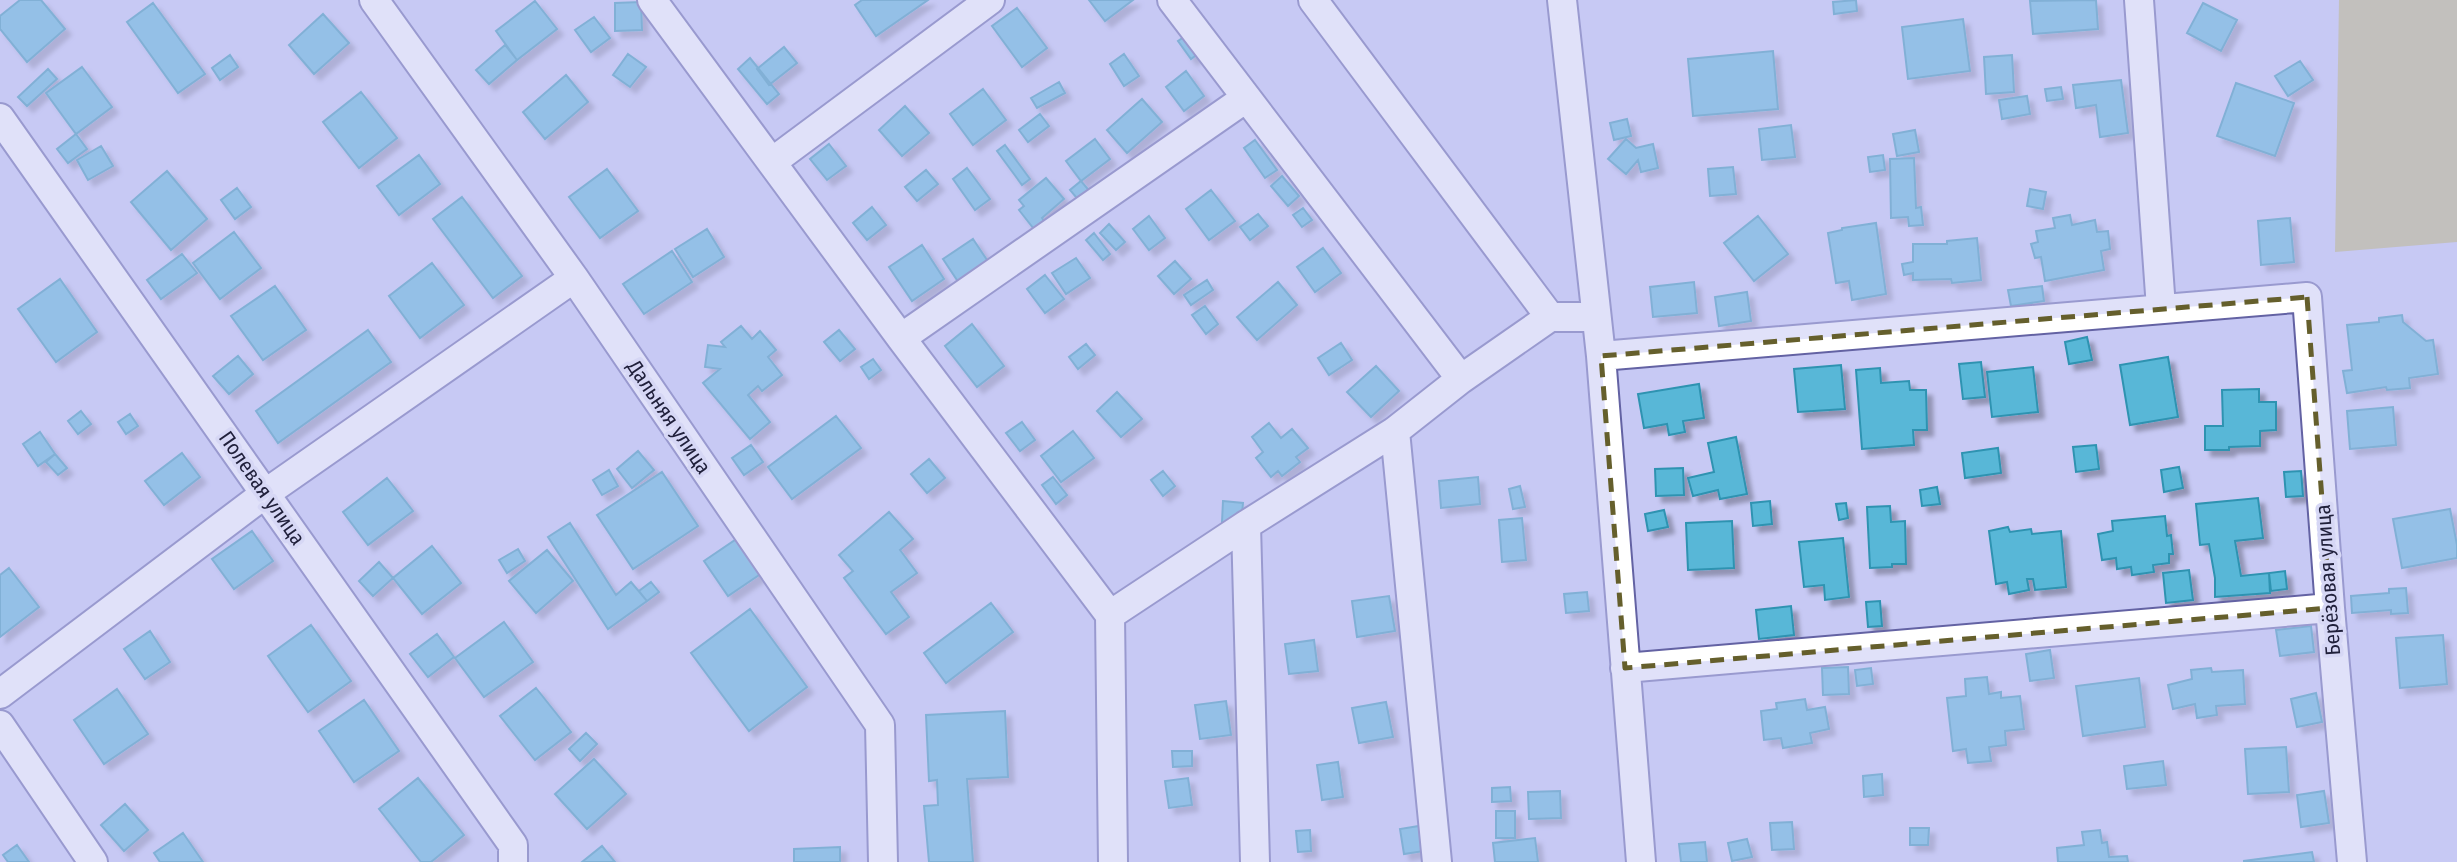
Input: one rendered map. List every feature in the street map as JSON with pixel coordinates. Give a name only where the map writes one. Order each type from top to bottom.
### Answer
[{"type":"street","name":"Дальняя улица","points":[[374,0],[574,278],[880,725],[883,862]]},
{"type":"street","points":[[652,0],[901,338],[1110,615],[1113,862]]},
{"type":"street","points":[[772,162],[990,0]]},
{"type":"street","points":[[1172,0],[1461,379]]},
{"type":"street","points":[[1313,0],[1550,317]]},
{"type":"street","points":[[1567,0],[1601,356],[1641,862]]},
{"type":"street","points":[[1601,356],[2161,308],[2139,0]]},
{"type":"street","points":[[901,338],[1246,98]]},
{"type":"street","name":"Полевая улица","points":[[0,118],[513,845],[513,862]]},
{"type":"street","points":[[0,694],[266,493],[574,278]]},
{"type":"street","name":"Берёзовая улица","points":[[2161,308],[2307,297],[2352,862]]},
{"type":"street","points":[[1110,615],[1246,524],[1395,432],[1461,379],[1550,317],[1596,317]]},
{"type":"street","points":[[1395,432],[1437,862]]},
{"type":"street","points":[[1246,524],[1255,862]]},
{"type":"street","points":[[1625,668],[2330,608]]},
{"type":"street","points":[[0,725],[93,862]]},
{"type":"highlighted area","points":[[2307,297],[2330,608],[1625,668],[1601,356]]},
{"type":"shaded area","points":[[2339,0],[2457,0],[2457,242],[2335,252]]},
{"type":"building","points":[[20,0],[41,0],[65,29],[27,62],[0,29],[0,16]]},
{"type":"building","points":[[862,0],[928,0],[876,36],[855,5]]},
{"type":"building","points":[[1089,0],[1133,0],[1105,21]]},
{"type":"building","points":[[1856,0],[1857,11],[1834,14],[1833,2]]},
{"type":"building","points":[[2096,0],[2098,29],[2033,34],[2030,1]]},
{"type":"building","points":[[535,1],[557,29],[517,60],[496,31]]},
{"type":"building","points":[[641,2],[642,30],[615,31],[615,3]]},
{"type":"building","points":[[153,3],[205,74],[178,93],[127,22]]},
{"type":"building","points":[[2203,3],[2237,20],[2221,51],[2187,33]]},
{"type":"building","points":[[1017,8],[1047,48],[1022,67],[992,26]]},
{"type":"building","points":[[323,14],[349,43],[314,74],[289,45]]},
{"type":"building","points":[[594,17],[610,38],[591,52],[575,30]]},
{"type":"building","points":[[1963,19],[1970,71],[1908,79],[1902,27]]},
{"type":"building","points":[[1187,35],[1199,53],[1191,59],[1178,41]]},
{"type":"building","points":[[505,45],[517,60],[489,84],[476,70]]},
{"type":"building","points":[[784,47],[797,63],[769,85],[757,69]]},
{"type":"building","points":[[1773,51],[1778,109],[1693,116],[1688,59]]},
{"type":"building","points":[[628,54],[646,67],[630,87],[613,75]]},
{"type":"building","points":[[1124,54],[1139,76],[1124,86],[1110,64]]},
{"type":"building","points":[[230,55],[238,67],[220,80],[212,68]]},
{"type":"building","points":[[2012,55],[2014,92],[1986,94],[1984,57]]},
{"type":"building","points":[[750,58],[779,94],[767,104],[738,69]]},
{"type":"building","points":[[2300,61],[2313,80],[2288,96],[2275,76]]},
{"type":"building","points":[[82,67],[112,107],[76,134],[46,93]]},
{"type":"building","points":[[48,69],[57,79],[27,106],[18,97]]},
{"type":"building","points":[[1186,71],[1204,96],[1184,111],[1166,87]]},
{"type":"building","points":[[566,75],[588,102],[545,139],[523,112]]},
{"type":"building","points":[[2121,80],[2128,133],[2100,137],[2096,105],[2076,108],[2073,85]]},
{"type":"building","points":[[1059,82],[1065,93],[1037,108],[1031,98]]},
{"type":"building","points":[[2236,83],[2294,103],[2275,156],[2217,136]]},
{"type":"building","points":[[2061,87],[2063,99],[2047,101],[2045,89]]},
{"type":"building","points":[[983,89],[1006,120],[973,145],[950,114]]},
{"type":"building","points":[[361,92],[397,138],[359,168],[323,122]]},
{"type":"building","points":[[2027,96],[2030,114],[2002,119],[1999,100]]},
{"type":"building","points":[[1142,99],[1162,122],[1127,153],[1107,130]]},
{"type":"building","points":[[905,106],[929,133],[902,156],[879,130]]},
{"type":"building","points":[[1040,114],[1049,126],[1028,142],[1019,130]]},
{"type":"building","points":[[1627,119],[1631,136],[1614,140],[1610,123]]},
{"type":"building","points":[[1791,125],[1795,157],[1762,160],[1759,129]]},
{"type":"building","points":[[1915,130],[1919,152],[1897,156],[1893,134]]},
{"type":"building","points":[[76,134],[87,149],[68,163],[57,149]]},
{"type":"building","points":[[1095,139],[1110,159],[1081,181],[1066,161]]},
{"type":"building","points":[[1626,139],[1636,148],[1653,144],[1658,168],[1641,172],[1638,160],[1626,174],[1608,159]]},
{"type":"building","points":[[1255,140],[1277,170],[1265,178],[1244,148]]},
{"type":"building","points":[[829,144],[846,166],[827,180],[810,159]]},
{"type":"building","points":[[1005,145],[1030,179],[1022,185],[997,151]]},
{"type":"building","points":[[101,146],[113,166],[88,180],[77,160]]},
{"type":"building","points":[[419,155],[440,184],[399,215],[377,186]]},
{"type":"building","points":[[1883,155],[1885,170],[1870,172],[1868,157]]},
{"type":"building","points":[[1914,158],[1916,208],[1921,207],[1923,225],[1909,226],[1908,217],[1891,218],[1890,159]]},
{"type":"building","points":[[1733,167],[1736,194],[1710,196],[1708,169]]},
{"type":"building","points":[[967,168],[990,199],[975,210],[953,179]]},
{"type":"building","points":[[607,169],[638,211],[600,238],[569,197]]},
{"type":"building","points":[[926,170],[938,184],[917,201],[905,187]]},
{"type":"building","points":[[167,171],[207,219],[171,250],[131,202]]},
{"type":"building","points":[[1282,176],[1299,196],[1288,206],[1271,186]]},
{"type":"building","points":[[1046,178],[1064,199],[1042,218],[1044,221],[1034,229],[1019,210],[1024,206],[1019,200]]},
{"type":"building","points":[[1081,181],[1092,194],[1081,203],[1070,190]]},
{"type":"building","points":[[237,188],[251,207],[235,219],[221,200]]},
{"type":"building","points":[[2030,189],[2046,192],[2043,209],[2027,206]]},
{"type":"building","points":[[1211,190],[1235,221],[1209,240],[1186,209]]},
{"type":"building","points":[[462,197],[522,276],[493,298],[433,219]]},
{"type":"building","points":[[872,207],[886,225],[867,240],[853,223]]},
{"type":"building","points":[[1303,208],[1312,220],[1302,227],[1293,215]]},
{"type":"building","points":[[1258,214],[1268,226],[1250,240],[1240,227]]},
{"type":"building","points":[[2070,215],[2072,225],[2095,220],[2097,232],[2108,231],[2110,249],[2101,251],[2104,270],[2045,281],[2041,257],[2035,258],[2031,244],[2038,242],[2036,231],[2055,228],[2053,218]]},
{"type":"building","points":[[1149,216],[1165,238],[1149,250],[1133,229]]},
{"type":"building","points":[[1758,216],[1788,254],[1754,281],[1724,243]]},
{"type":"building","points":[[2290,218],[2294,262],[2261,265],[2258,221]]},
{"type":"building","points":[[1876,223],[1886,294],[1852,300],[1849,281],[1836,283],[1828,233]]},
{"type":"building","points":[[1109,224],[1125,242],[1116,250],[1100,233]]},
{"type":"building","points":[[707,229],[724,257],[693,277],[675,249]]},
{"type":"building","points":[[234,232],[261,268],[220,299],[193,263]]},
{"type":"building","points":[[1094,233],[1110,254],[1103,260],[1086,240]]},
{"type":"building","points":[[1977,238],[1981,280],[1952,283],[1951,279],[1913,280],[1913,273],[1904,275],[1902,264],[1913,262],[1913,244],[1947,244],[1947,241]]},
{"type":"building","points":[[973,239],[989,263],[959,283],[943,259]]},
{"type":"building","points":[[922,245],[944,279],[912,301],[889,267]]},
{"type":"building","points":[[1323,248],[1341,273],[1315,292],[1297,267]]},
{"type":"building","points":[[672,251],[692,282],[644,314],[623,284]]},
{"type":"building","points":[[182,254],[197,273],[161,299],[147,280]]},
{"type":"building","points":[[1076,258],[1090,278],[1066,294],[1052,273]]},
{"type":"building","points":[[1175,261],[1191,279],[1174,294],[1158,276]]},
{"type":"building","points":[[432,263],[464,305],[420,338],[389,296]]},
{"type":"building","points":[[1045,275],[1064,299],[1045,313],[1027,289]]},
{"type":"building","points":[[60,279],[97,332],[56,362],[18,309]]},
{"type":"building","points":[[1207,280],[1213,290],[1191,305],[1184,295]]},
{"type":"building","points":[[1278,282],[1297,305],[1257,340],[1237,317]]},
{"type":"building","points":[[1694,282],[1697,313],[1653,317],[1650,287]]},
{"type":"building","points":[[275,286],[306,330],[263,360],[231,316]]},
{"type":"building","points":[[2042,286],[2044,301],[2011,306],[2008,290]]},
{"type":"building","points":[[1747,292],[1751,321],[1719,326],[1715,297]]},
{"type":"building","points":[[1205,306],[1218,324],[1206,334],[1192,315]]},
{"type":"building","points":[[2402,315],[2403,322],[2426,341],[2433,340],[2438,374],[2409,378],[2410,388],[2387,390],[2386,387],[2347,393],[2343,371],[2352,370],[2347,325],[2379,322],[2379,318]]},
{"type":"building","points":[[972,324],[1004,366],[977,387],[945,346]]},
{"type":"building","points":[[741,326],[752,339],[760,331],[776,350],[768,357],[782,375],[762,391],[758,386],[748,395],[770,422],[750,439],[703,383],[720,369],[705,367],[708,345],[725,347],[721,342]]},
{"type":"building","points":[[368,330],[391,362],[278,443],[256,411]]},
{"type":"building","points":[[839,330],[855,349],[840,361],[824,342]]},
{"type":"building","points":[[2087,337],[2092,360],[2069,364],[2065,342]]},
{"type":"building","points":[[1341,343],[1352,360],[1329,375],[1318,358]]},
{"type":"building","points":[[1086,344],[1095,355],[1078,369],[1069,357]]},
{"type":"building","points":[[238,356],[253,374],[229,394],[213,376]]},
{"type":"building","points":[[2168,357],[2178,417],[2130,425],[2120,365]]},
{"type":"building","points":[[873,359],[881,370],[869,379],[861,367]]},
{"type":"building","points":[[1981,362],[1985,397],[1963,399],[1959,364]]},
{"type":"building","points":[[1841,365],[1845,409],[1798,412],[1794,369]]},
{"type":"building","points":[[1376,366],[1399,391],[1371,417],[1347,392]]},
{"type":"building","points":[[2033,367],[2038,412],[1992,417],[1987,372]]},
{"type":"building","points":[[1880,368],[1881,383],[1909,381],[1910,390],[1926,390],[1927,430],[1913,430],[1914,445],[1862,449],[1856,370]]},
{"type":"building","points":[[1699,384],[1704,418],[1683,421],[1685,432],[1669,435],[1667,424],[1644,428],[1638,394]]},
{"type":"building","points":[[2259,389],[2259,402],[2276,402],[2276,430],[2260,431],[2260,446],[2205,450],[2205,426],[2223,426],[2222,390]]},
{"type":"building","points":[[1117,392],[1142,419],[1121,437],[1097,411]]},
{"type":"building","points":[[2393,407],[2396,445],[2350,449],[2347,411]]},
{"type":"building","points":[[81,411],[91,424],[78,434],[68,421]]},
{"type":"building","points":[[130,414],[138,426],[126,434],[118,422]]},
{"type":"building","points":[[836,416],[861,448],[792,499],[768,467]]},
{"type":"building","points":[[1022,422],[1035,440],[1020,451],[1006,433]]},
{"type":"building","points":[[1269,423],[1281,438],[1292,429],[1308,448],[1296,457],[1300,462],[1282,476],[1278,471],[1271,477],[1256,458],[1263,452],[1252,437]]},
{"type":"building","points":[[1073,431],[1094,458],[1061,482],[1041,456]]},
{"type":"building","points":[[40,432],[55,454],[38,466],[23,444]]},
{"type":"building","points":[[1736,437],[1747,494],[1720,499],[1718,490],[1693,496],[1688,478],[1714,472],[1708,443]]},
{"type":"building","points":[[751,445],[763,462],[744,475],[732,458]]},
{"type":"building","points":[[2096,445],[2099,469],[2076,472],[2073,447]]},
{"type":"building","points":[[1998,448],[2001,473],[1965,478],[1962,453]]},
{"type":"building","points":[[638,451],[654,470],[632,488],[617,469]]},
{"type":"building","points":[[182,453],[200,477],[164,505],[145,481]]},
{"type":"building","points":[[55,454],[67,468],[58,475],[46,462]]},
{"type":"building","points":[[929,459],[945,478],[927,493],[911,474]]},
{"type":"building","points":[[2179,467],[2183,488],[2164,492],[2161,470]]},
{"type":"building","points":[[1683,468],[1684,495],[1656,496],[1655,469]]},
{"type":"building","points":[[609,470],[618,486],[602,495],[593,480]]},
{"type":"building","points":[[1163,471],[1175,486],[1163,496],[1151,480]]},
{"type":"building","points":[[2301,471],[2303,496],[2286,497],[2284,472]]},
{"type":"building","points":[[662,472],[698,526],[633,569],[597,515]]},
{"type":"building","points":[[1053,477],[1067,495],[1056,504],[1042,485]]},
{"type":"building","points":[[1478,477],[1480,504],[1441,508],[1439,481]]},
{"type":"building","points":[[387,478],[413,511],[368,545],[343,512]]},
{"type":"building","points":[[1520,486],[1525,507],[1513,509],[1509,489]]},
{"type":"building","points":[[1937,487],[1940,504],[1922,506],[1920,490]]},
{"type":"building","points":[[2258,498],[2263,538],[2235,541],[2241,576],[2269,573],[2270,593],[2215,597],[2215,578],[2209,544],[2200,545],[2196,504]]},
{"type":"building","points":[[1223,501],[1243,503],[1241,524],[1222,522]]},
{"type":"building","points":[[1770,501],[1772,524],[1753,526],[1751,503]]},
{"type":"building","points":[[1846,503],[1848,518],[1839,520],[1836,504]]},
{"type":"building","points":[[1890,506],[1891,522],[1905,521],[1906,564],[1870,568],[1867,507]]},
{"type":"building","points":[[2450,509],[2457,558],[2402,568],[2393,519]]},
{"type":"building","points":[[1664,510],[1668,527],[1648,531],[1645,514]]},
{"type":"building","points":[[889,512],[913,539],[900,550],[917,573],[891,592],[909,617],[886,634],[844,578],[853,571],[839,555]]},
{"type":"building","points":[[2165,516],[2167,536],[2171,535],[2173,554],[2169,554],[2169,563],[2153,565],[2154,572],[2132,575],[2131,567],[2117,569],[2116,558],[2102,560],[2098,534],[2113,531],[2112,521]]},
{"type":"building","points":[[1522,518],[1526,560],[1502,562],[1499,520]]},
{"type":"building","points":[[1732,521],[1734,568],[1688,570],[1686,523]]},
{"type":"building","points":[[570,523],[616,595],[631,582],[647,601],[608,629],[548,537]]},
{"type":"building","points":[[2008,527],[2010,532],[2031,529],[2032,534],[2061,531],[2066,587],[2035,590],[2033,579],[2027,579],[2029,590],[2009,594],[2007,582],[1996,584],[1989,531]]},
{"type":"building","points":[[252,531],[273,561],[234,589],[212,559]]},
{"type":"building","points":[[738,538],[762,573],[728,596],[704,561]]},
{"type":"building","points":[[1843,538],[1849,597],[1825,600],[1824,585],[1804,587],[1799,542]]},
{"type":"building","points":[[432,546],[461,583],[422,614],[393,578]]},
{"type":"building","points":[[518,549],[525,561],[507,573],[499,560]]},
{"type":"building","points":[[547,550],[573,581],[536,613],[509,581]]},
{"type":"building","points":[[379,562],[393,578],[373,596],[359,581]]},
{"type":"building","points":[[9,568],[39,607],[0,637],[0,575]]},
{"type":"building","points":[[2189,570],[2193,600],[2166,603],[2163,573]]},
{"type":"building","points":[[2285,571],[2287,589],[2271,591],[2269,573]]},
{"type":"building","points":[[651,582],[659,592],[647,601],[639,591]]},
{"type":"building","points":[[2406,588],[2408,613],[2391,614],[2391,610],[2352,613],[2351,596],[2389,593],[2389,589]]},
{"type":"building","points":[[1587,592],[1589,611],[1566,613],[1564,594]]},
{"type":"building","points":[[1389,596],[1395,631],[1357,637],[1352,601]]},
{"type":"building","points":[[1880,601],[1882,626],[1868,627],[1866,602]]},
{"type":"building","points":[[991,603],[1013,632],[946,683],[924,653]]},
{"type":"building","points":[[1791,606],[1794,635],[1759,639],[1756,610]]},
{"type":"building","points":[[750,609],[807,687],[749,731],[691,653]]},
{"type":"building","points":[[504,622],[533,662],[484,697],[455,658]]},
{"type":"building","points":[[311,625],[351,681],[308,712],[268,656]]},
{"type":"building","points":[[2311,626],[2314,652],[2280,656],[2276,630]]},
{"type":"building","points":[[150,631],[170,662],[145,679],[124,649]]},
{"type":"building","points":[[437,634],[454,657],[428,677],[410,654]]},
{"type":"building","points":[[2443,635],[2447,684],[2400,688],[2396,638]]},
{"type":"building","points":[[1314,640],[1318,671],[1289,674],[1285,644]]},
{"type":"building","points":[[2050,650],[2054,678],[2030,681],[2026,654]]},
{"type":"building","points":[[1848,667],[1849,694],[1823,695],[1822,668]]},
{"type":"building","points":[[1871,668],[1873,684],[1857,686],[1855,670]]},
{"type":"building","points":[[2211,668],[2212,672],[2243,670],[2245,704],[2216,706],[2217,715],[2197,718],[2195,704],[2173,709],[2168,685],[2192,679],[2191,670]]},
{"type":"building","points":[[1987,677],[1989,694],[2001,692],[2001,698],[2020,696],[2024,729],[2005,731],[2006,745],[1989,747],[1991,761],[1968,763],[1966,749],[1953,751],[1947,698],[1966,696],[1965,679]]},
{"type":"building","points":[[2139,678],[2145,727],[2083,736],[2076,686]]},
{"type":"building","points":[[536,688],[571,732],[535,760],[500,716]]},
{"type":"building","points":[[117,689],[148,734],[104,764],[74,720]]},
{"type":"building","points":[[2316,693],[2322,722],[2297,727],[2291,699]]},
{"type":"building","points":[[1805,699],[1807,710],[1825,707],[1829,729],[1810,733],[1812,743],[1783,748],[1781,738],[1764,740],[1761,711],[1777,709],[1776,703]]},
{"type":"building","points":[[364,700],[399,751],[354,782],[319,731]]},
{"type":"building","points":[[1226,701],[1231,735],[1200,739],[1195,705]]},
{"type":"building","points":[[1386,702],[1393,737],[1359,743],[1352,708]]},
{"type":"building","points":[[1005,711],[1008,777],[967,779],[973,862],[929,862],[924,806],[938,805],[937,780],[929,781],[926,715]]},
{"type":"building","points":[[586,733],[597,744],[580,761],[569,749]]},
{"type":"building","points":[[2286,747],[2289,792],[2248,794],[2245,749]]},
{"type":"building","points":[[1172,751],[1192,751],[1192,766],[1173,767]]},
{"type":"building","points":[[594,759],[626,794],[587,829],[555,794]]},
{"type":"building","points":[[2163,761],[2166,785],[2127,789],[2124,766]]},
{"type":"building","points":[[1338,762],[1343,797],[1322,800],[1317,765]]},
{"type":"building","points":[[1882,774],[1883,795],[1864,797],[1863,776]]},
{"type":"building","points":[[418,778],[464,835],[431,862],[421,862],[379,809]]},
{"type":"building","points":[[1188,778],[1192,805],[1169,808],[1165,781]]},
{"type":"building","points":[[1510,787],[1511,801],[1492,802],[1492,788]]},
{"type":"building","points":[[1560,791],[1561,818],[1529,819],[1528,792]]},
{"type":"building","points":[[2324,791],[2329,823],[2301,827],[2297,795]]},
{"type":"building","points":[[125,804],[148,830],[124,851],[101,825]]},
{"type":"building","points":[[1496,811],[1515,811],[1515,838],[1496,838]]},
{"type":"building","points":[[1792,822],[1794,849],[1772,850],[1770,823]]},
{"type":"building","points":[[1419,826],[1424,851],[1404,854],[1400,829]]},
{"type":"building","points":[[1910,828],[1929,828],[1928,845],[1910,845]]},
{"type":"building","points":[[1310,830],[1311,851],[1298,852],[1296,831]]},
{"type":"building","points":[[2100,830],[2102,843],[2107,842],[2109,857],[2127,856],[2128,862],[2058,862],[2057,848],[2084,845],[2082,832]]},
{"type":"building","points":[[183,833],[203,862],[160,862],[154,853]]},
{"type":"building","points":[[1535,838],[1538,862],[1495,862],[1493,843]]},
{"type":"building","points":[[1747,839],[1752,857],[1732,861],[1728,843]]},
{"type":"building","points":[[1705,842],[1707,862],[1681,862],[1679,844]]},
{"type":"building","points":[[17,845],[29,862],[8,862],[3,855]]},
{"type":"building","points":[[602,846],[615,862],[582,862]]},
{"type":"building","points":[[840,847],[840,862],[794,862],[794,849]]},
{"type":"building","points":[[2312,852],[2314,862],[2244,862],[2244,861]]}]
